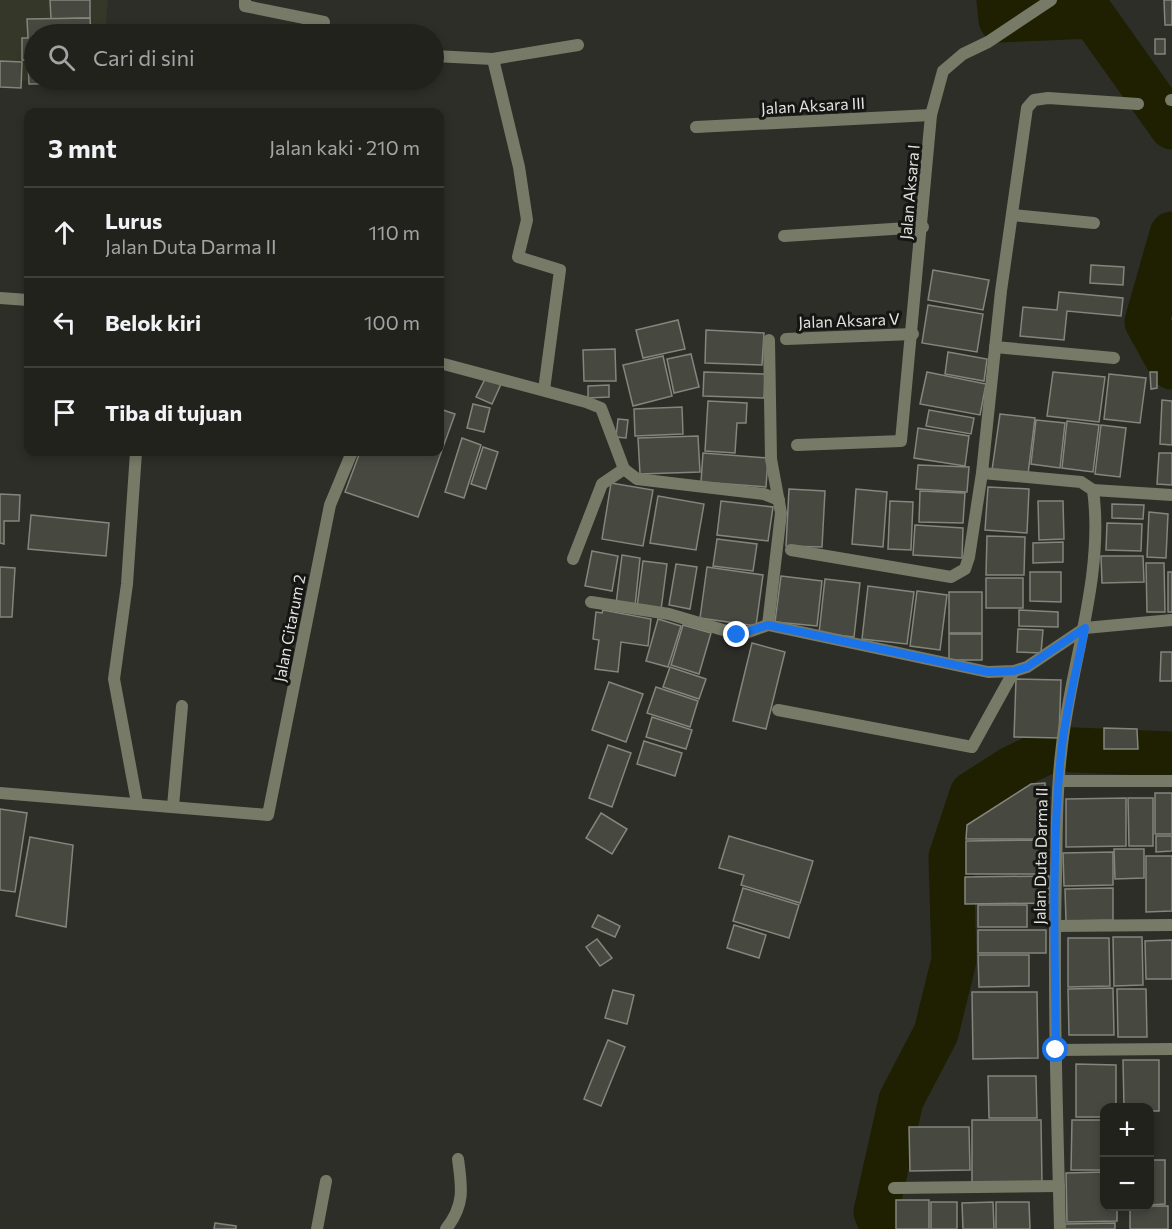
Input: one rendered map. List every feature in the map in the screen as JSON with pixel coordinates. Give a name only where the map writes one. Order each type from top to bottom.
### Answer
[{"type":"street","points":[[245,0],[245,6],[324,22],[324,24]]},
{"type":"street","name":"Jalan Aksara I","points":[[797,445],[901,441],[923,227],[931,115],[943,71],[963,54],[988,42],[1048,0]]},
{"type":"street","points":[[444,57],[493,59],[578,45]]},
{"type":"street","points":[[493,59],[519,167],[527,220],[518,257],[560,270],[544,390]]},
{"type":"street","points":[[791,550],[951,578],[965,568],[969,557],[982,473],[995,346],[1027,108],[1034,100],[1047,98],[1138,104]]},
{"type":"street","name":"Jalan Aksara III","points":[[696,127],[931,115]]},
{"type":"street","points":[[1012,215],[1094,223]]},
{"type":"street","points":[[784,236],[923,227]]},
{"type":"street","points":[[0,298],[24,300]]},
{"type":"street","name":"Jalan Aksara V","points":[[786,339],[913,334]]},
{"type":"street","points":[[768,625],[780,513],[771,459],[769,340]]},
{"type":"street","points":[[995,346],[1114,358]]},
{"type":"street","points":[[444,364],[544,390],[601,408],[624,469],[637,480],[764,494],[779,500]]},
{"type":"street","points":[[136,456],[127,584],[114,679],[137,803]]},
{"type":"street","name":"Jalan Citarum 2","points":[[173,806],[268,815],[330,505],[350,456]]},
{"type":"street","points":[[573,559],[602,484],[624,469]]},
{"type":"street","points":[[982,473],[1081,483],[1093,490],[1172,495]]},
{"type":"street","name":"Jalan Duta Darma II","points":[[1059,1229],[1055,926],[1059,781],[1063,737],[1085,628],[1096,514],[1093,490]]},
{"type":"street","points":[[591,602],[669,614],[740,635],[768,625],[975,671],[1014,671],[1027,667],[1085,628],[1172,620]]},
{"type":"street","points":[[778,710],[972,747],[1014,671]]},
{"type":"street","points":[[0,793],[173,806],[182,706]]},
{"type":"street","points":[[1059,781],[1172,781]]},
{"type":"street","points":[[1055,926],[1172,925]]},
{"type":"street","points":[[1056,1050],[1172,1049]]},
{"type":"street","points":[[446,1229],[456,1219],[462,1193],[458,1159]]},
{"type":"street","points":[[317,1229],[326,1181]]},
{"type":"street","points":[[894,1188],[1059,1186]]},
{"type":"shaded area","points":[[0,0],[108,0],[106,24],[24,24],[24,81],[0,81]]},
{"type":"green space","points":[[1172,287],[1172,364],[1164,340]]},
{"type":"building","points":[[50,0],[90,0],[90,18],[51,19]]},
{"type":"building","points":[[1164,0],[1172,0],[1172,25],[1165,25]]},
{"type":"building","points":[[90,18],[90,24],[27,24],[27,19]]},
{"type":"building","points":[[22,38],[24,38],[24,60],[22,60]]},
{"type":"building","points":[[1155,39],[1165,39],[1165,54],[1155,54]]},
{"type":"building","points":[[0,61],[22,62],[21,88],[0,87]]},
{"type":"building","points":[[1091,265],[1124,267],[1123,285],[1090,283]]},
{"type":"building","points":[[933,270],[989,280],[983,310],[928,300]]},
{"type":"building","points":[[1059,292],[1123,298],[1121,316],[1067,311],[1064,340],[1020,336],[1023,307],[1057,310]]},
{"type":"building","points":[[928,305],[983,314],[977,352],[922,343]]},
{"type":"building","points":[[678,320],[685,349],[643,358],[636,330]]},
{"type":"building","points":[[706,330],[764,333],[762,365],[705,363]]},
{"type":"building","points":[[615,349],[616,381],[584,381],[583,350]]},
{"type":"building","points":[[948,352],[987,359],[984,381],[945,374]]},
{"type":"building","points":[[691,354],[699,387],[674,393],[667,359]]},
{"type":"building","points":[[663,356],[672,396],[633,406],[623,365]]},
{"type":"building","points":[[704,372],[765,374],[764,398],[703,396]]},
{"type":"building","points":[[927,372],[986,384],[980,415],[920,404]]},
{"type":"building","points":[[1053,372],[1105,377],[1099,422],[1047,416]]},
{"type":"building","points":[[1150,372],[1157,372],[1157,388],[1151,389]]},
{"type":"building","points":[[1109,374],[1146,378],[1140,423],[1104,419]]},
{"type":"building","points":[[486,377],[501,384],[492,404],[476,397]]},
{"type":"building","points":[[609,385],[609,397],[588,398],[588,386]]},
{"type":"building","points":[[1162,400],[1172,401],[1172,445],[1160,444]]},
{"type":"building","points":[[708,401],[747,403],[746,423],[737,423],[735,453],[705,451]]},
{"type":"building","points":[[473,404],[490,408],[484,432],[467,428]]},
{"type":"building","points":[[682,407],[683,434],[635,436],[634,409]]},
{"type":"building","points":[[444,410],[455,414],[444,445]]},
{"type":"building","points":[[929,410],[974,418],[971,434],[926,426]]},
{"type":"building","points":[[1000,414],[1035,418],[1028,474],[992,470]]},
{"type":"building","points":[[618,419],[628,420],[626,438],[616,437]]},
{"type":"building","points":[[1036,420],[1065,423],[1060,468],[1031,464]]},
{"type":"building","points":[[1067,421],[1099,425],[1093,472],[1062,468]]},
{"type":"building","points":[[1101,425],[1126,428],[1120,477],[1095,474]]},
{"type":"building","points":[[918,428],[969,436],[965,466],[914,458]]},
{"type":"building","points":[[698,436],[700,472],[640,474],[638,438]]},
{"type":"building","points":[[462,438],[481,445],[464,498],[445,492]]},
{"type":"building","points":[[483,447],[498,452],[486,489],[471,484]]},
{"type":"building","points":[[703,453],[768,458],[766,487],[701,482]]},
{"type":"building","points":[[1159,453],[1172,453],[1172,485],[1157,484]]},
{"type":"building","points":[[358,456],[440,456],[418,517],[345,492]]},
{"type":"building","points":[[918,465],[969,467],[967,492],[916,489]]},
{"type":"building","points":[[611,483],[653,490],[643,546],[602,539]]},
{"type":"building","points":[[988,487],[1029,489],[1027,533],[985,530]]},
{"type":"building","points":[[789,489],[825,491],[822,547],[786,546]]},
{"type":"building","points":[[856,489],[887,492],[883,547],[852,544]]},
{"type":"building","points":[[920,491],[965,493],[963,523],[919,522]]},
{"type":"building","points":[[0,494],[20,495],[19,521],[4,521],[4,544],[0,543]]},
{"type":"building","points":[[658,496],[704,504],[696,550],[650,543]]},
{"type":"building","points":[[721,501],[773,507],[768,541],[717,535]]},
{"type":"building","points":[[890,501],[913,502],[911,550],[888,549]]},
{"type":"building","points":[[1038,501],[1063,501],[1064,539],[1039,540]]},
{"type":"building","points":[[1112,504],[1144,505],[1143,519],[1112,518]]},
{"type":"building","points":[[1149,512],[1168,514],[1166,558],[1147,557]]},
{"type":"building","points":[[31,515],[109,523],[106,556],[28,549]]},
{"type":"building","points":[[1107,523],[1142,524],[1141,551],[1106,550]]},
{"type":"building","points":[[915,525],[963,528],[962,558],[913,555]]},
{"type":"building","points":[[987,536],[1025,537],[1024,575],[986,575]]},
{"type":"building","points":[[717,539],[757,544],[753,571],[713,566]]},
{"type":"building","points":[[1063,542],[1063,562],[1033,563],[1033,543]]},
{"type":"building","points":[[592,551],[618,556],[612,591],[585,586]]},
{"type":"building","points":[[622,555],[640,558],[635,606],[616,604]]},
{"type":"building","points":[[1101,556],[1143,556],[1144,582],[1102,583]]},
{"type":"building","points":[[643,561],[667,564],[661,610],[637,607]]},
{"type":"building","points":[[1146,563],[1164,563],[1165,612],[1147,612]]},
{"type":"building","points":[[676,564],[697,567],[690,609],[669,605]]},
{"type":"building","points":[[0,567],[15,568],[12,617],[0,617]]},
{"type":"building","points":[[707,567],[763,575],[756,626],[700,618]]},
{"type":"building","points":[[1030,572],[1061,572],[1061,602],[1030,601]]},
{"type":"building","points":[[1168,572],[1172,572],[1172,612],[1168,612]]},
{"type":"building","points":[[781,576],[822,581],[817,626],[775,622]]},
{"type":"building","points":[[986,578],[1023,578],[1023,608],[986,608]]},
{"type":"building","points":[[825,579],[860,583],[854,637],[819,633]]},
{"type":"building","points":[[868,586],[914,592],[907,644],[862,639]]},
{"type":"building","points":[[917,591],[947,595],[940,650],[910,646]]},
{"type":"building","points":[[949,592],[982,592],[982,633],[949,633]]},
{"type":"building","points":[[603,610],[651,619],[648,646],[621,642],[618,672],[595,669],[599,640],[593,639],[596,612],[602,613]]},
{"type":"building","points":[[1019,610],[1058,612],[1058,627],[1019,626]]},
{"type":"building","points":[[658,619],[681,626],[668,667],[646,661]]},
{"type":"building","points":[[683,625],[711,633],[699,674],[671,665]]},
{"type":"building","points":[[1018,629],[1043,630],[1041,653],[1017,652]]},
{"type":"building","points":[[949,634],[982,634],[982,660],[949,660]]},
{"type":"building","points":[[752,643],[785,652],[766,729],[733,721]]},
{"type":"building","points":[[1161,652],[1172,652],[1172,681],[1160,681]]},
{"type":"building","points":[[670,667],[706,679],[699,699],[663,687]]},
{"type":"building","points":[[1016,679],[1061,680],[1059,738],[1014,737]]},
{"type":"building","points":[[609,682],[643,694],[626,742],[592,730]]},
{"type":"building","points":[[656,687],[698,701],[690,727],[647,713]]},
{"type":"building","points":[[652,717],[692,730],[686,749],[646,737]]},
{"type":"building","points":[[1104,728],[1137,729],[1138,749],[1104,749]]},
{"type":"building","points":[[644,741],[682,753],[675,776],[637,764]]},
{"type":"building","points":[[608,745],[631,753],[612,807],[589,798]]},
{"type":"building","points":[[1045,783],[1045,839],[966,839],[967,825],[1031,784]]},
{"type":"building","points":[[1155,793],[1172,793],[1172,834],[1155,834]]},
{"type":"building","points":[[1126,798],[1126,846],[1066,847],[1066,799]]},
{"type":"building","points":[[1128,798],[1153,798],[1153,846],[1129,846]]},
{"type":"building","points":[[0,809],[27,813],[15,892],[0,890]]},
{"type":"building","points":[[601,813],[627,829],[612,854],[586,838]]},
{"type":"building","points":[[729,836],[813,861],[800,903],[741,885],[744,875],[719,868]]},
{"type":"building","points":[[1156,836],[1172,836],[1172,851],[1156,852]]},
{"type":"building","points":[[30,837],[73,845],[66,927],[16,916]]},
{"type":"building","points":[[1045,840],[1044,874],[966,874],[966,841]]},
{"type":"building","points":[[1114,849],[1144,849],[1144,878],[1115,879]]},
{"type":"building","points":[[1113,852],[1113,885],[1064,886],[1063,853]]},
{"type":"building","points":[[1146,856],[1172,856],[1172,911],[1146,912]]},
{"type":"building","points":[[1049,876],[1049,903],[965,904],[965,877]]},
{"type":"building","points":[[743,888],[799,905],[789,938],[733,921]]},
{"type":"building","points":[[1113,888],[1113,920],[1066,921],[1065,889]]},
{"type":"building","points":[[978,905],[1027,905],[1027,927],[978,927]]},
{"type":"building","points":[[598,915],[620,926],[615,937],[592,927]]},
{"type":"building","points":[[734,925],[766,935],[759,958],[727,948]]},
{"type":"building","points":[[978,930],[1046,930],[1046,953],[978,953]]},
{"type":"building","points":[[1113,937],[1142,937],[1143,985],[1114,986]]},
{"type":"building","points":[[1068,938],[1109,938],[1110,986],[1068,987]]},
{"type":"building","points":[[597,939],[612,958],[600,966],[586,947]]},
{"type":"building","points":[[1172,940],[1172,979],[1146,979],[1145,941]]},
{"type":"building","points":[[978,955],[1029,955],[1029,986],[979,987]]},
{"type":"building","points":[[1113,988],[1114,1035],[1069,1035],[1068,989]]},
{"type":"building","points":[[1117,989],[1146,989],[1147,1037],[1118,1037]]},
{"type":"building","points":[[613,990],[634,995],[627,1024],[605,1018]]},
{"type":"building","points":[[972,992],[1037,992],[1038,1058],[973,1059]]},
{"type":"building","points":[[608,1040],[625,1047],[601,1106],[584,1099]]},
{"type":"building","points":[[1123,1060],[1159,1060],[1159,1111],[1154,1111],[1154,1103],[1124,1103]]},
{"type":"building","points":[[1076,1064],[1116,1065],[1116,1103],[1100,1103],[1100,1117],[1076,1117]]},
{"type":"building","points":[[988,1076],[1036,1076],[1037,1118],[989,1118]]},
{"type":"building","points":[[972,1120],[1041,1120],[1042,1183],[972,1184]]},
{"type":"building","points":[[1072,1120],[1100,1120],[1100,1170],[1071,1170]]},
{"type":"building","points":[[909,1127],[969,1127],[970,1170],[910,1171]]},
{"type":"building","points":[[1154,1160],[1165,1160],[1165,1204],[1154,1205]]},
{"type":"building","points":[[1100,1172],[1100,1211],[1117,1211],[1117,1221],[1067,1222],[1066,1173]]},
{"type":"building","points":[[896,1200],[929,1200],[929,1229],[896,1229]]},
{"type":"building","points":[[931,1202],[957,1202],[957,1229],[931,1229]]},
{"type":"building","points":[[993,1202],[994,1229],[963,1229],[962,1203]]},
{"type":"building","points":[[996,1202],[1029,1202],[1030,1229],[996,1229]]},
{"type":"building","points":[[1154,1206],[1168,1206],[1168,1229],[1130,1229],[1130,1211],[1154,1211]]},
{"type":"building","points":[[215,1223],[236,1226],[236,1229],[214,1229]]},
{"type":"building","points":[[1115,1223],[1115,1229],[1064,1229],[1064,1224]]},
{"type":"waterway","points":[[999,0],[1001,20],[1093,16],[1172,127]]},
{"type":"waterway","points":[[1172,234],[1147,322],[1172,367]]},
{"type":"waterway","points":[[883,1229],[876,1212],[901,1100],[936,1033],[954,960],[951,857],[972,794],[1011,769],[1052,749],[1172,754]]},
{"type":"route","points":[[737,635],[768,625],[988,672],[1014,671],[1027,667],[1085,628],[1063,737],[1059,781],[1055,926],[1056,1050]]}]
